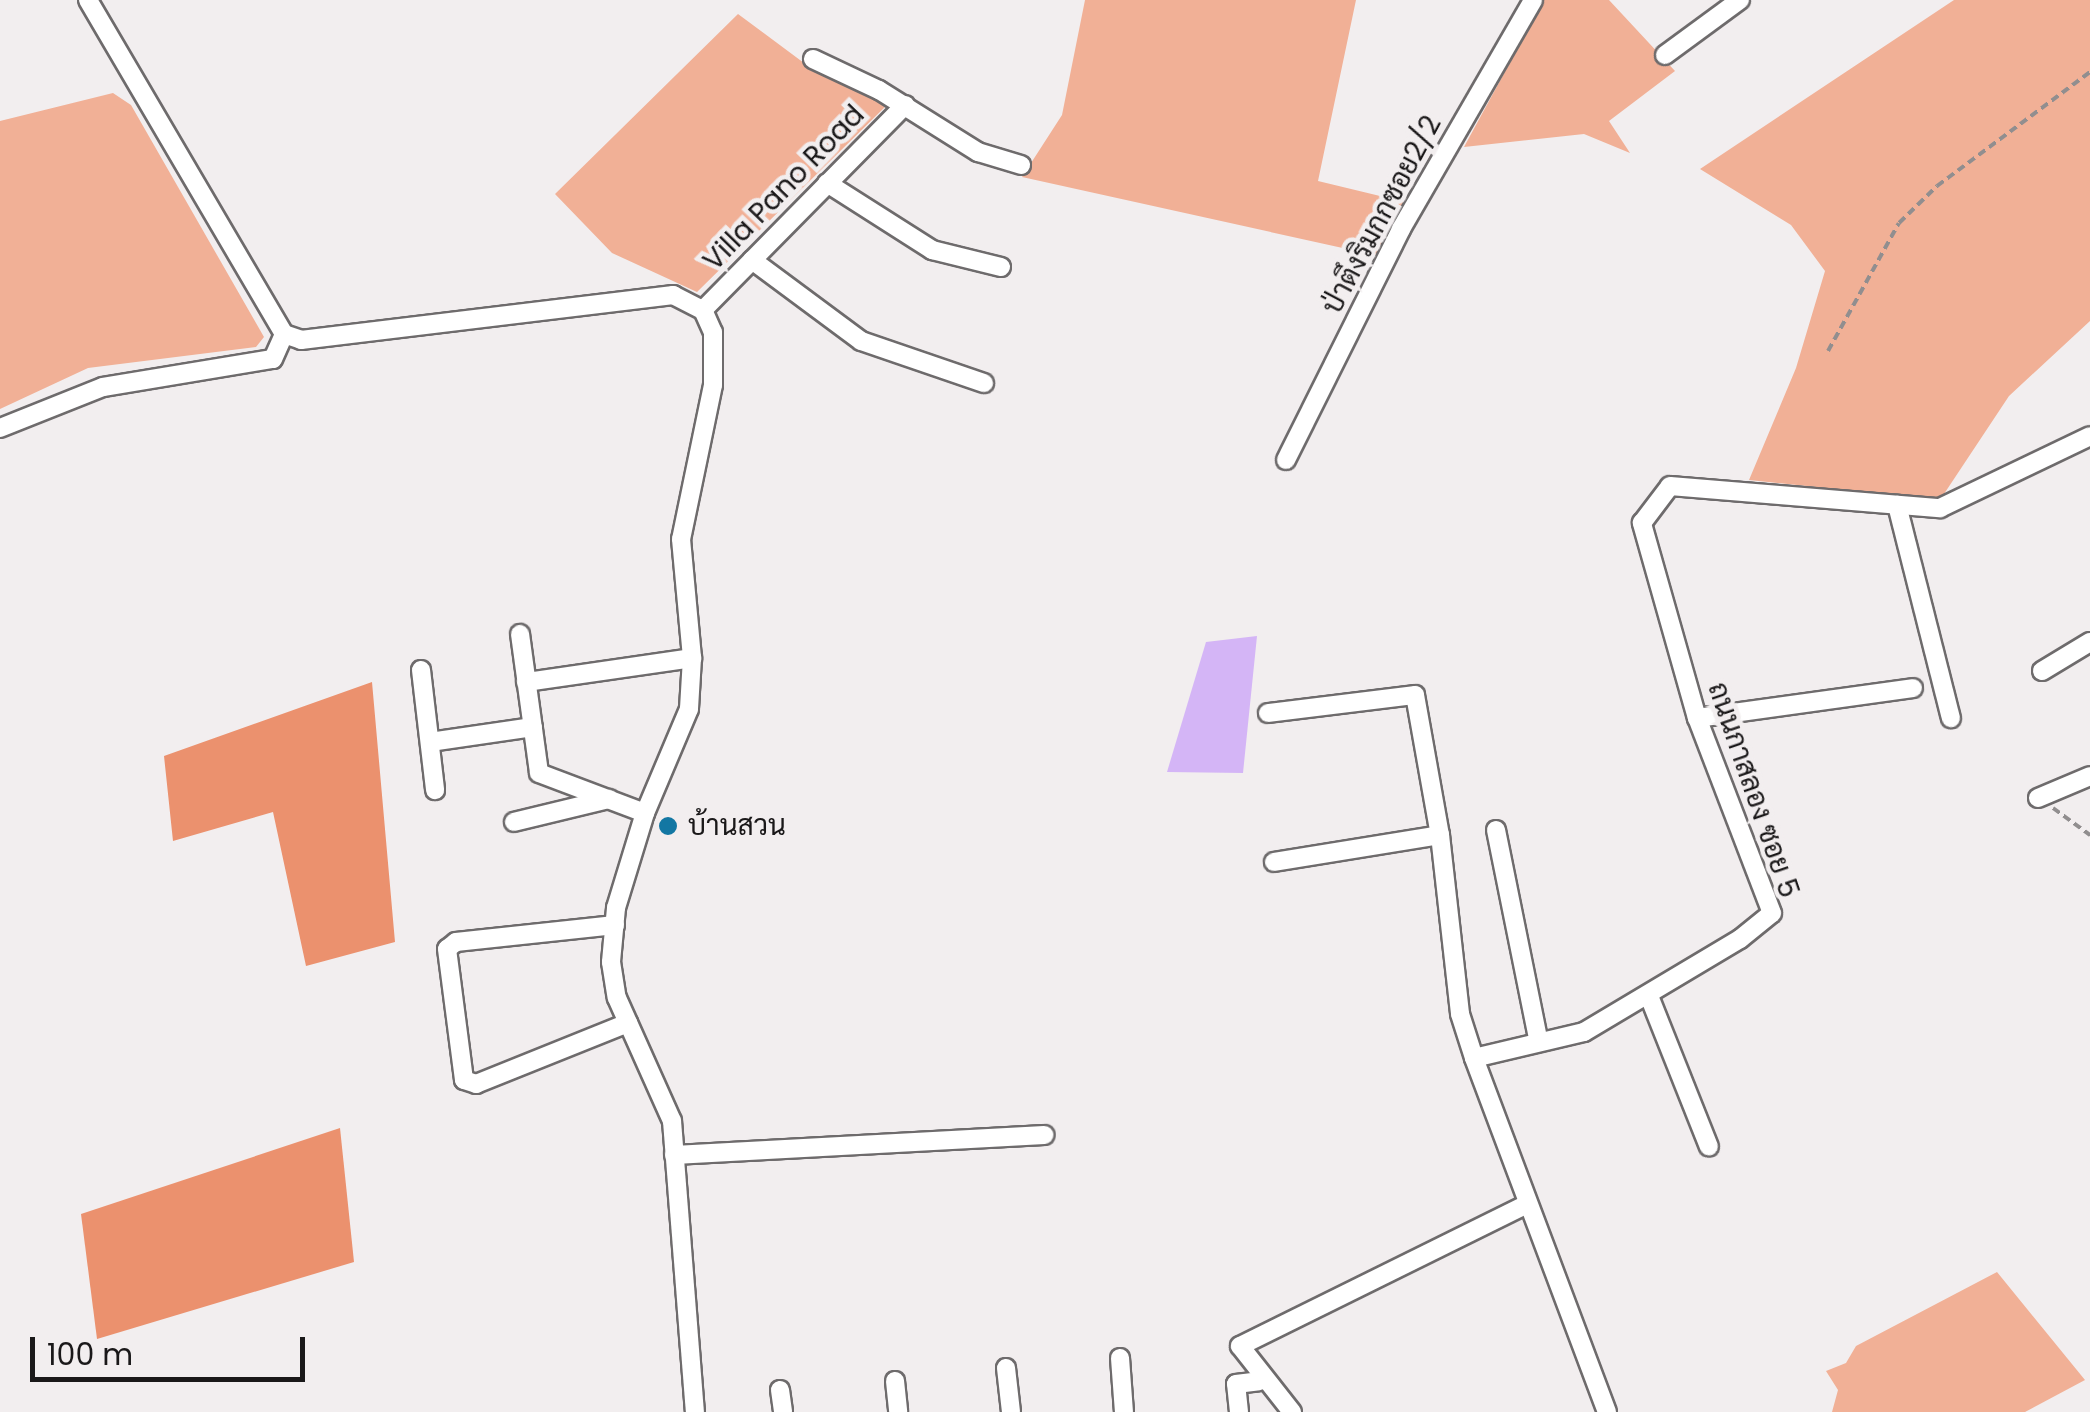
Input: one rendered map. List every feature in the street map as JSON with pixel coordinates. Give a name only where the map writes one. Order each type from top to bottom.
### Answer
[{"type":"street","points":[[88,0],[284,334],[301,340],[673,295],[703,310],[713,332],[713,385],[682,539],[692,658],[689,709],[646,813],[615,925],[611,962],[628,1023],[672,1121],[695,1412]]},
{"type":"street","name":"ป่าตึงริมกกซอย2/2","points":[[1286,460],[1401,229],[1533,0]]},
{"type":"street","points":[[1665,55],[1740,0]]},
{"type":"street","points":[[812,60],[905,105],[978,152],[1021,165]]},
{"type":"street","name":"Villa Pano Road","points":[[703,310],[905,105]]},
{"type":"street","points":[[827,183],[932,250],[1001,267]]},
{"type":"street","points":[[752,260],[861,341],[984,383]]},
{"type":"street","points":[[0,428],[103,387],[273,360],[284,334]]},
{"type":"street","name":"ถนนกาสลอง ซอย 5","points":[[1474,1058],[1538,1039],[1584,1032],[1649,996],[1772,912],[1697,718],[1642,523],[1670,486],[1940,508],[2090,436]]},
{"type":"street","points":[[1897,504],[1951,718]]},
{"type":"street","points":[[520,634],[539,773],[646,813]]},
{"type":"street","points":[[2042,672],[2090,642]]},
{"type":"street","points":[[526,682],[692,658]]},
{"type":"street","points":[[421,670],[436,790]]},
{"type":"street","points":[[1697,718],[1913,688]]},
{"type":"street","points":[[1268,713],[1411,691],[1440,834],[1460,1014],[1607,1412]]},
{"type":"street","points":[[430,742],[532,727]]},
{"type":"street","points":[[2038,798],[2090,776]]},
{"type":"street","points":[[514,822],[609,800]]},
{"type":"street","points":[[1496,830],[1538,1039]]},
{"type":"street","points":[[1274,862],[1440,834]]},
{"type":"street","points":[[615,925],[456,942],[447,948],[464,1080],[476,1084],[628,1023]]},
{"type":"street","points":[[1649,996],[1709,1147]]},
{"type":"street","points":[[674,1155],[1044,1135]]},
{"type":"street","points":[[1292,1412],[1240,1346],[1528,1204]]},
{"type":"street","points":[[1120,1358],[1124,1412]]},
{"type":"street","points":[[1006,1368],[1011,1412]]},
{"type":"street","points":[[895,1381],[898,1412]]},
{"type":"street","points":[[1238,1412],[1236,1384],[1259,1381]]},
{"type":"street","points":[[780,1390],[783,1412]]},
{"type":"path","points":[[1828,351],[1899,223],[1937,186],[2090,72]]},
{"type":"path","points":[[2038,798],[2090,835]]},
{"type":"shaded area","points":[[1085,0],[1356,0],[1318,181],[1409,203],[1379,256],[1022,177],[1062,115]]},
{"type":"shaded area","points":[[1544,0],[1609,0],[1675,71],[1609,121],[1630,153],[1584,134],[1464,147]]},
{"type":"shaded area","points":[[1954,0],[2090,0],[2090,321],[2009,396],[1940,500],[1749,480],[1796,368],[1825,271],[1791,225],[1700,169]]},
{"type":"shaded area","points":[[738,14],[804,63],[887,105],[697,292],[612,253],[555,194]]},
{"type":"shaded area","points":[[113,93],[131,105],[264,337],[256,347],[88,368],[0,409],[0,121]]},
{"type":"shaded area","points":[[1257,636],[1243,773],[1167,772],[1206,642]]},
{"type":"shaded area","points":[[372,682],[395,942],[306,966],[273,812],[173,841],[164,756]]},
{"type":"shaded area","points":[[340,1128],[354,1262],[97,1339],[81,1214]]},
{"type":"shaded area","points":[[1997,1272],[2085,1380],[2025,1412],[1832,1412],[1838,1390],[1826,1371],[1846,1363],[1856,1346]]},
{"type":"place","name":"บ้านสวน","points":[[668,826]]}]
